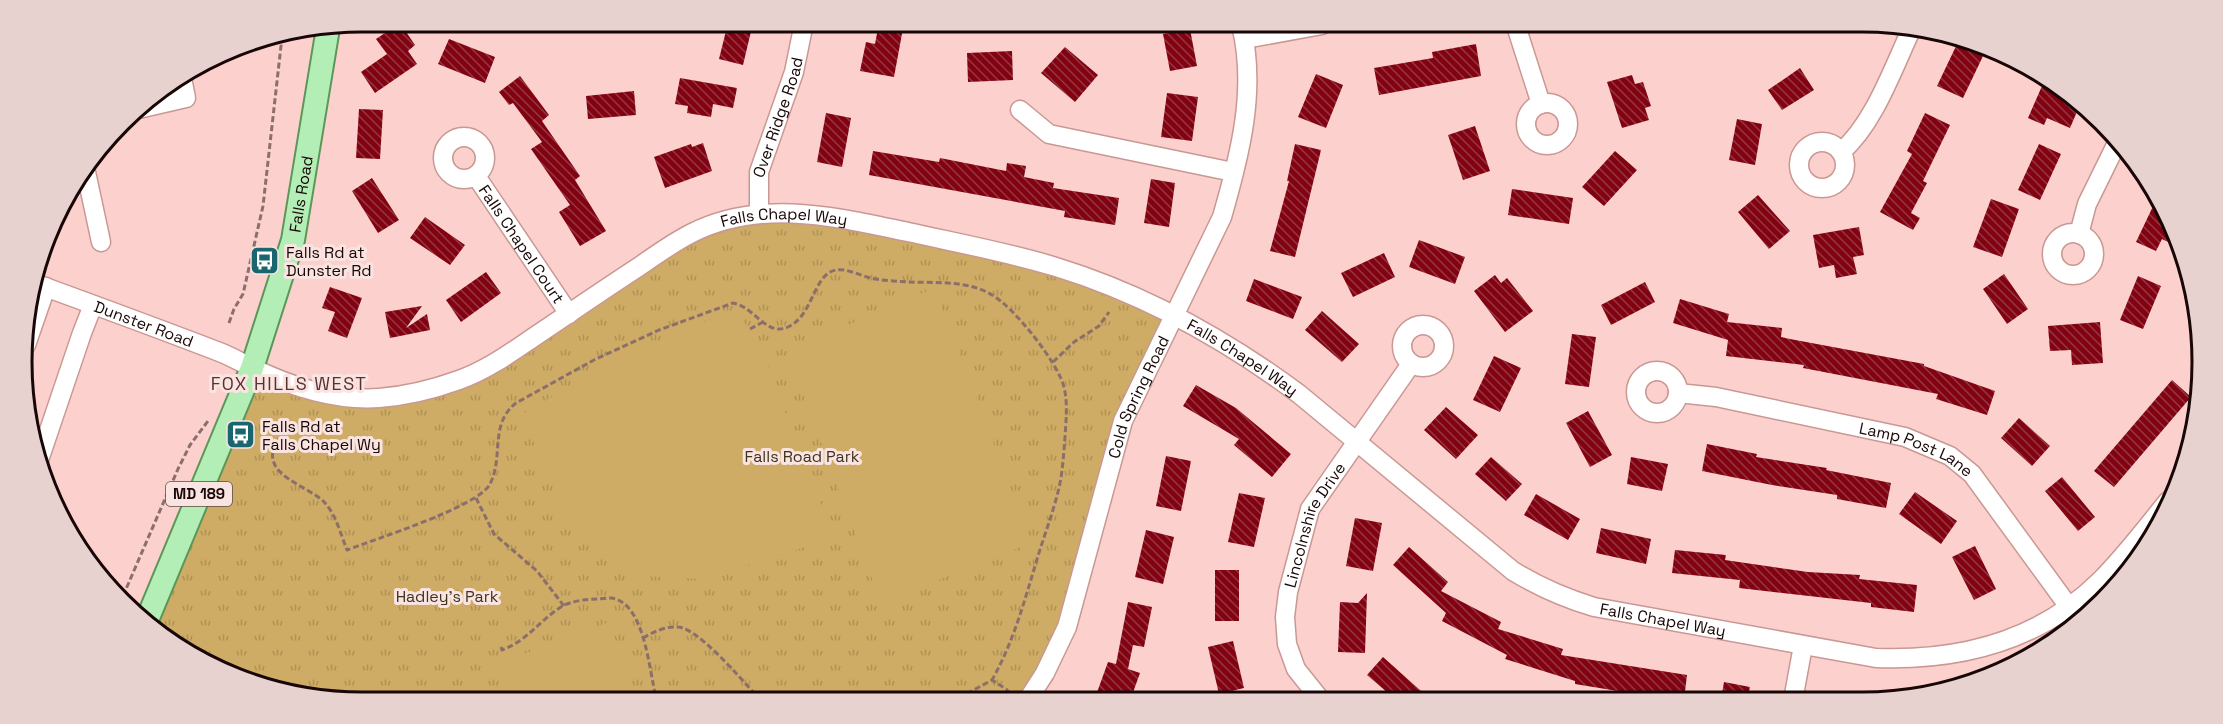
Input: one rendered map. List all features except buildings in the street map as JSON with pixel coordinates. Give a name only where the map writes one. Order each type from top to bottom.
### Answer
[{"type":"main road","name":"Falls Road","points":[[149,614],[252,368],[293,240],[327,33]]},
{"type":"street","name":"Over Ridge Road","points":[[759,213],[759,172],[794,72],[802,32]]},
{"type":"street","name":"Cold Spring Road","points":[[1033,692],[1045,673],[1067,627],[1123,421],[1222,217],[1246,109],[1248,61],[1243,32]]},
{"type":"street","points":[[1518,32],[1541,104]]},
{"type":"street","points":[[1841,152],[1854,141],[1865,126],[1909,35]]},
{"type":"street","points":[[155,105],[186,98],[183,84]]},
{"type":"street","points":[[1020,110],[1049,134],[1233,172]]},
{"type":"street","points":[[2079,234],[2087,204],[2113,149]]},
{"type":"street","name":"Falls Chapel Court","points":[[476,176],[569,314]]},
{"type":"street","points":[[86,180],[101,242]]},
{"type":"street","name":"Falls Chapel Way","points":[[252,368],[284,382],[340,397],[360,399],[406,394],[459,380],[475,373],[569,314],[694,232],[724,220],[759,213],[799,212],[839,217],[1020,257],[1092,280],[1173,314],[1266,369],[1512,571],[1564,598],[1594,607],[1876,658],[1909,660],[1941,657],[1976,650],[2008,640],[2069,607],[2116,565],[2147,527]]},
{"type":"street","name":"Dunster Road","points":[[41,285],[226,355],[252,368]]},
{"type":"street","points":[[42,444],[93,305]]},
{"type":"street","name":"Lincolnshire Drive","points":[[1314,692],[1296,669],[1287,644],[1285,616],[1288,592],[1310,509],[1411,364]]},
{"type":"street","name":"Lamp Post Lane","points":[[1678,393],[1716,397],[1905,436],[1950,456],[1972,474],[2074,614]]},
{"type":"street","points":[[1794,692],[1803,646]]},
{"type":"path","points":[[229,323],[243,294],[263,206],[281,42]]},
{"type":"path","points":[[291,422],[276,445],[273,456],[277,470],[287,479],[305,487],[326,503],[347,550],[476,498],[486,490],[495,471],[501,422],[506,411],[516,403],[594,360],[659,330],[733,303],[743,305],[776,330],[788,327],[804,316],[819,282],[836,270],[894,281],[968,286],[992,294],[1010,309],[1053,362],[1064,387],[1067,411],[1061,476],[1056,501],[1020,616],[1006,655],[992,680],[970,692]]},
{"type":"path","points":[[1053,362],[1074,342],[1099,326],[1109,312]]},
{"type":"path","points":[[750,329],[763,322]]},
{"type":"path","points":[[125,592],[178,469],[190,445],[214,412]]},
{"type":"path","points":[[476,498],[494,534],[537,571],[564,606]]},
{"type":"path","points":[[501,647],[502,650],[525,638],[543,620],[564,606],[587,599],[612,598],[624,604],[635,616],[643,638],[655,692]]},
{"type":"path","points":[[643,638],[666,628],[680,627],[697,636],[718,654],[753,692]]},
{"type":"path","points":[[992,680],[1009,692]]},
{"type":"green space","name":"Falls Road Park","points":[[759,213],[956,243],[1173,314],[1123,421],[1067,627],[1032,692],[340,692],[276,681],[236,667],[178,637],[149,614],[252,368],[340,397],[459,380],[671,245]]},
{"type":"green space","points":[[934,288],[1032,543],[881,603],[787,351]]},
{"type":"green space","points":[[722,315],[738,318],[756,336],[834,538],[703,579],[640,576],[610,565],[565,516],[522,414],[630,352]]},
{"type":"green space","points":[[609,622],[635,692],[514,692],[503,662]]},
{"type":"place","name":"Falls Rd at Dunster Rd","points":[[265,261]]},
{"type":"place","name":"Falls Rd at Falls Chapel Wy","points":[[241,435]]},
{"type":"district","name":"FOX HILLS WEST","points":[[289,384]]},
{"type":"park label","name":"Hadley's Park","points":[[447,596]]}]
